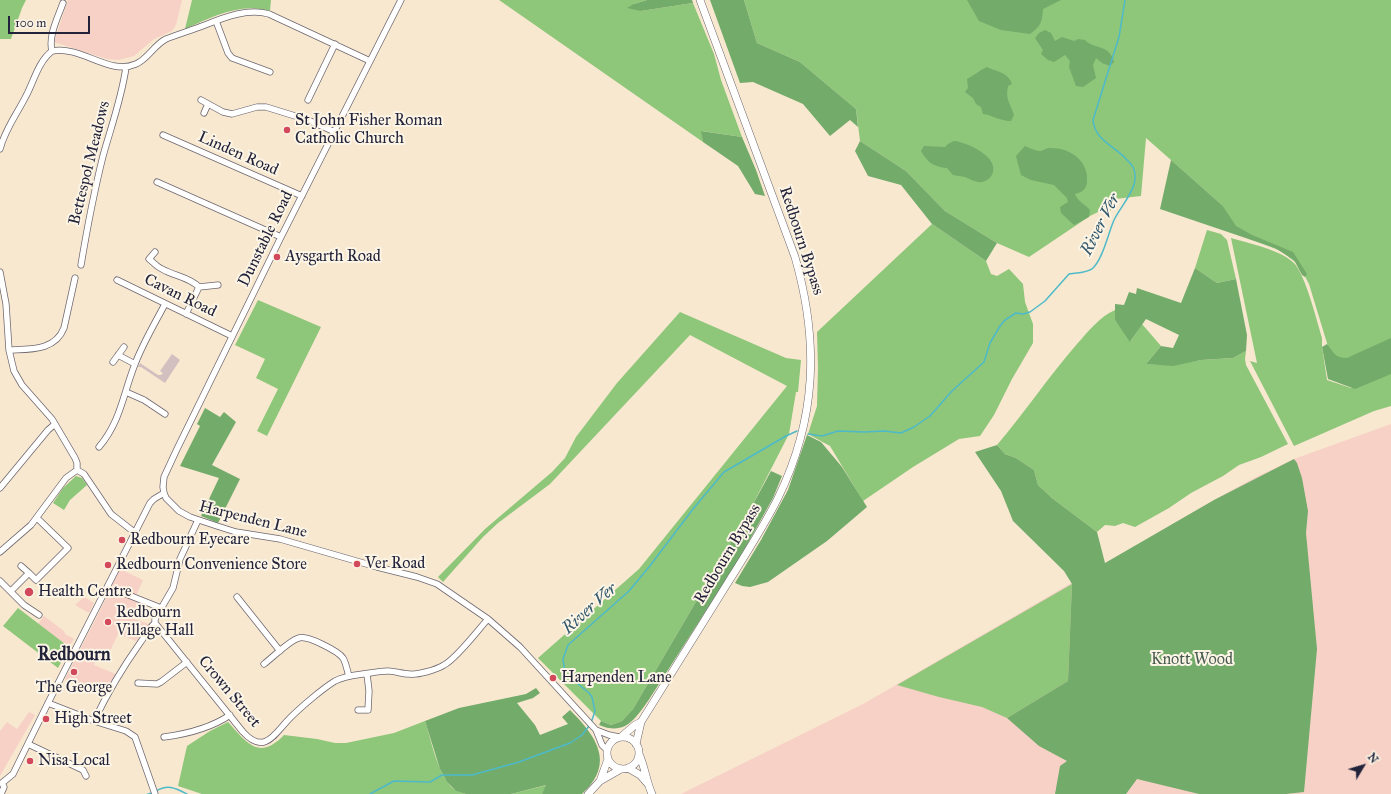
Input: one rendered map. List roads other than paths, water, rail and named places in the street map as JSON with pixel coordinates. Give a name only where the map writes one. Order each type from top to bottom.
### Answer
[{"type":"main road","name":"Redbourn Bypass","points":[[636,744],[641,722],[778,499],[792,466],[800,441],[806,414],[810,382],[810,334],[801,277],[790,243],[700,0]]},
{"type":"main road","name":"Redbourn Bypass","points":[[620,737],[641,722]]},
{"type":"main road","points":[[600,781],[608,759],[607,750],[610,743],[620,737],[631,739],[636,744],[643,762],[652,794]]},
{"type":"main road","points":[[588,794],[600,781],[636,762],[639,754]]},
{"type":"main road","points":[[608,759],[613,766],[640,775],[648,784]]},
{"type":"street","name":"Dunstable Road","points":[[164,493],[164,477],[281,237],[401,0]]},
{"type":"street","points":[[52,51],[52,36],[63,3]]},
{"type":"street","points":[[0,149],[8,128],[22,104],[40,65],[47,54],[56,50],[84,55],[113,66],[126,67],[134,65],[143,59],[159,43],[166,39],[216,21],[241,13],[250,12],[265,13],[370,61]]},
{"type":"street","points":[[216,21],[228,53],[232,58],[270,72]]},
{"type":"street","points":[[308,100],[335,44]]},
{"type":"street","name":"Bettespol Meadows","points":[[81,265],[102,159],[124,81],[126,67]]},
{"type":"street","points":[[201,100],[223,112],[232,114],[257,107],[266,107],[308,120],[335,132]]},
{"type":"street","points":[[204,113],[208,104]]},
{"type":"street","name":"Linden Road","points":[[163,135],[302,196]]},
{"type":"street","points":[[157,182],[281,237]]},
{"type":"street","points":[[155,252],[149,259],[156,266],[200,287],[218,285]]},
{"type":"street","points":[[0,272],[6,304],[9,350],[13,367],[20,382],[43,407],[55,424],[75,458],[77,470]]},
{"type":"street","points":[[9,350],[42,348],[53,343],[60,336],[64,328],[75,278]]},
{"type":"street","name":"Cavan Road","points":[[117,280],[232,336]]},
{"type":"street","points":[[186,314],[200,287]]},
{"type":"street","points":[[99,447],[113,427],[135,364],[165,304]]},
{"type":"street","points":[[0,324],[8,323]]},
{"type":"street","points":[[114,362],[124,347]]},
{"type":"street","points":[[118,355],[135,364]]},
{"type":"street","points":[[126,392],[144,400],[165,414]]},
{"type":"street","points":[[0,488],[48,430],[55,424]]},
{"type":"street","points":[[77,470],[84,474],[111,514],[134,532]]},
{"type":"street","points":[[0,552],[27,529],[37,518],[66,478],[77,470]]},
{"type":"street","points":[[1,794],[4,787],[1,782],[13,774],[48,703],[112,588],[134,532],[150,503],[154,498],[164,493]]},
{"type":"street","name":"Harpenden Lane","points":[[164,493],[169,502],[179,511],[198,520],[236,532],[280,539],[417,577],[437,584],[488,619],[520,647],[594,727],[602,744],[607,750]]},
{"type":"street","points":[[21,566],[36,580],[68,548],[37,518]]},
{"type":"street","points":[[94,721],[128,659],[155,623],[155,619],[175,582],[180,559],[198,520]]},
{"type":"street","points":[[11,591],[29,573]]},
{"type":"street","points":[[0,581],[24,605],[39,615]]},
{"type":"street","points":[[112,588],[161,608]]},
{"type":"street","points":[[237,597],[280,651]]},
{"type":"street","points":[[264,664],[297,638],[304,637],[311,639],[341,655],[349,676],[389,670],[410,674],[434,670],[445,665],[454,658],[488,619]]},
{"type":"street","name":"Crown Street","points":[[155,623],[248,737],[254,740],[265,741],[275,736],[290,718],[331,684],[341,678],[349,676]]},
{"type":"street","points":[[138,683],[157,684],[187,662]]},
{"type":"street","points":[[358,710],[368,710],[369,691],[367,674]]},
{"type":"street","points":[[48,703],[94,721],[126,731],[135,737],[155,794]]},
{"type":"street","points":[[164,737],[192,732],[213,724],[230,714]]},
{"type":"street","points":[[594,727],[609,735],[620,737]]},
{"type":"street","points":[[28,744],[84,770],[86,776]]},
{"type":"waterway","name":"River Ver","points":[[808,434],[822,436],[838,431],[884,431],[901,433],[914,427],[930,416],[952,391],[984,362],[990,343],[1005,320],[1016,313],[1023,314],[1030,312],[1045,301],[1069,274],[1090,270],[1097,264],[1114,220],[1130,195],[1135,181],[1133,166],[1101,138],[1097,133],[1093,120],[1119,37],[1125,0]]},
{"type":"waterway","name":"River Ver","points":[[591,723],[595,711],[592,697],[565,673],[563,659],[568,645],[629,591],[724,472],[797,431]]},
{"type":"waterway","name":"River Ver","points":[[370,794],[394,781],[430,782],[442,775],[472,775],[519,762],[570,743],[582,735],[589,726]]},
{"type":"waterway","name":"River Ver","points":[[156,791],[168,787],[187,794]]},
{"type":"waterway","name":"River Ver","points":[[148,794],[152,793]]},
{"type":"place","name":"St John Fisher Roman Catholic Church","points":[[287,130]]},
{"type":"place","name":"Aysgarth Road","points":[[277,257]]},
{"type":"place","name":"Redbourn Eyecare","points":[[122,540]]},
{"type":"place","name":"Ver Road","points":[[357,564]]},
{"type":"place","name":"Redbourn Convenience Store","points":[[108,565]]},
{"type":"place","name":"Health Centre","points":[[29,592]]},
{"type":"place","name":"Redbourn Village Hall","points":[[108,622]]},
{"type":"place","name":"The George","points":[[74,672]]},
{"type":"place","name":"Harpenden Lane","points":[[553,678]]},
{"type":"place","name":"High Street","points":[[46,719]]},
{"type":"place","name":"Nisa Local","points":[[30,761]]},
{"type":"district","name":"Redbourn","points":[[74,656]]},
{"type":"park label","name":"Knott Wood","points":[[1192,660]]}]
